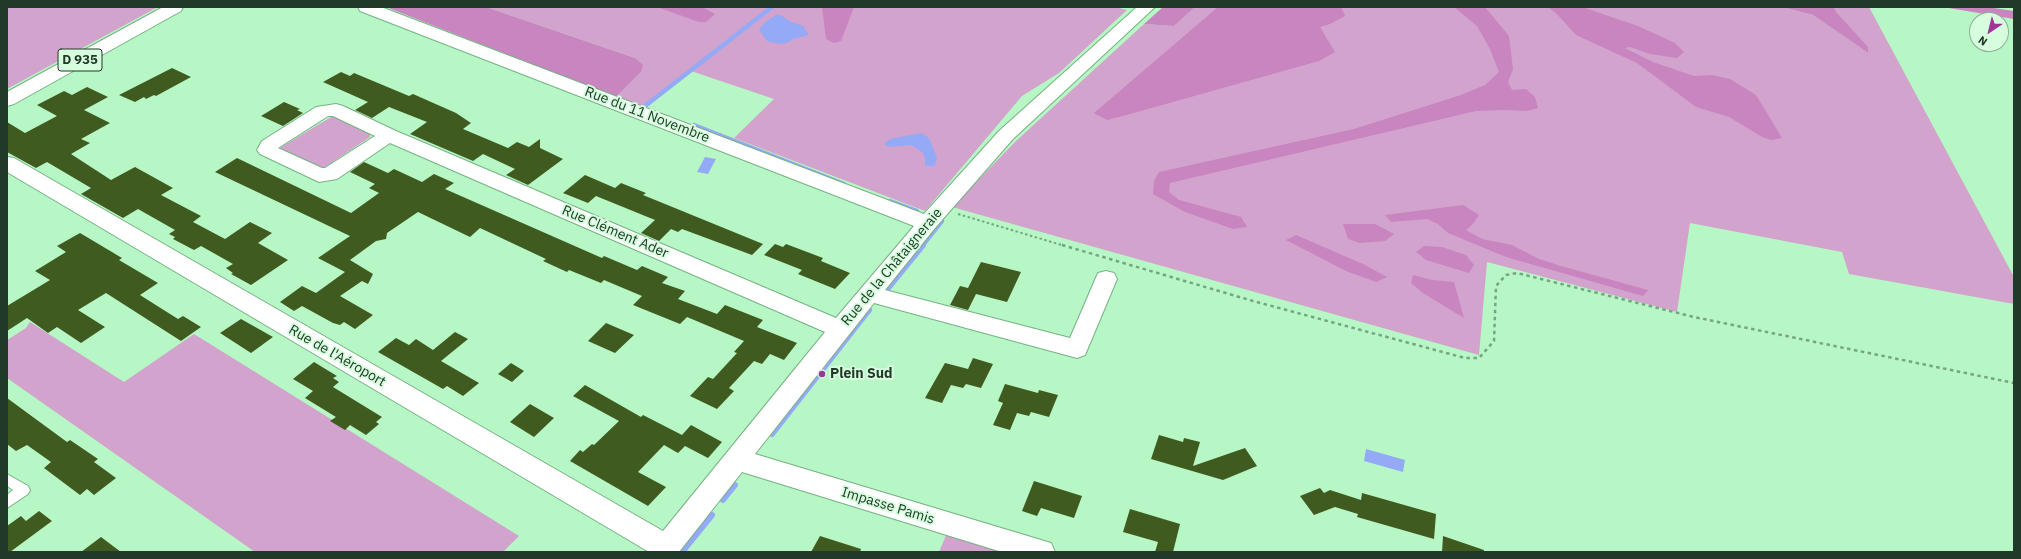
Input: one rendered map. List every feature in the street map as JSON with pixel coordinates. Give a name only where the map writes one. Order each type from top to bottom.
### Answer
[{"type":"street","name":"D 935","points":[[7,100],[175,7]]},
{"type":"street","name":"Rue du 11 Novembre","points":[[366,7],[934,216]]},
{"type":"street","name":"Rue de la Châtaigneraie","points":[[665,550],[840,329],[934,216],[1006,135],[1147,7]]},
{"type":"street","name":"Rue Clément Ader","points":[[389,135],[330,174],[319,175],[267,150],[269,145],[323,111],[336,110],[389,135],[840,329]]},
{"type":"street","name":"Rue de l'Aéroport","points":[[7,163],[665,550]]},
{"type":"street","points":[[869,294],[1077,350],[1106,279]]},
{"type":"street","name":"Impasse Pamis","points":[[736,459],[1041,552]]},
{"type":"lane","points":[[7,479],[23,490],[7,502]]},
{"type":"path","points":[[934,216],[1465,358],[1478,358],[1487,351],[1494,341],[1496,286],[1506,275],[1516,273],[1694,317],[2014,383]]},
{"type":"shaded area","points":[[7,7],[158,7],[7,89]]},
{"type":"shaded area","points":[[386,7],[486,7],[635,58],[643,65],[641,72],[616,97]]},
{"type":"shaded area","points":[[486,7],[1115,7],[1127,10],[1059,73],[1022,96],[925,211],[734,138],[774,99],[691,71],[644,108],[616,97],[641,72],[635,58]]},
{"type":"shaded area","points":[[657,7],[702,7],[715,14],[706,22],[699,22]]},
{"type":"shaded area","points":[[822,7],[854,7],[841,41],[834,43],[826,39]]},
{"type":"shaded area","points":[[1163,7],[1195,7],[1174,26],[1144,24]]},
{"type":"shaded area","points":[[1195,7],[1782,7],[1813,15],[1868,53],[1835,12],[1834,7],[1869,7],[2014,277],[2014,304],[1849,274],[1842,252],[1690,223],[1677,312],[1487,262],[1479,355],[952,207],[1016,141],[1144,24],[1174,26]]},
{"type":"shaded area","points":[[1218,7],[1341,7],[1345,16],[1330,24],[1320,27],[1335,52],[1319,61],[1107,120],[1094,113]]},
{"type":"shaded area","points":[[1454,7],[1485,7],[1509,36],[1513,69],[1508,82],[1512,90],[1526,89],[1535,97],[1538,108],[1527,111],[1476,111],[1170,183],[1169,192],[1179,200],[1241,217],[1247,227],[1233,229],[1185,212],[1153,194],[1154,181],[1159,172],[1354,129],[1461,95],[1485,85],[1499,72],[1490,49],[1477,26]]},
{"type":"shaded area","points":[[1548,7],[1582,7],[1638,26],[1675,43],[1684,52],[1677,58],[1650,54],[1630,47],[1625,48],[1653,62],[1694,76],[1712,75],[1730,79],[1756,95],[1782,138],[1772,140],[1762,137],[1729,117],[1696,107],[1637,63],[1576,35],[1556,13]]},
{"type":"shaded area","points":[[1782,7],[1834,7],[1836,12],[1868,47],[1868,53],[1813,15]]},
{"type":"shaded area","points":[[1943,7],[1987,7],[2014,11],[2014,19],[2009,18],[2009,12],[1973,12]]},
{"type":"shaded area","points":[[333,116],[370,134],[370,137],[322,169],[280,150],[281,147]]},
{"type":"shaded area","points":[[1463,205],[1479,215],[1473,224],[1466,230],[1482,239],[1512,245],[1539,259],[1648,290],[1643,296],[1506,257],[1448,233],[1438,224],[1427,219],[1391,222],[1385,215]]},
{"type":"shaded area","points":[[1343,224],[1375,224],[1394,234],[1385,241],[1360,243],[1348,239]]},
{"type":"shaded area","points":[[1296,235],[1363,264],[1387,277],[1376,282],[1346,271],[1286,240]]},
{"type":"shaded area","points":[[1424,246],[1442,247],[1466,255],[1474,265],[1469,273],[1426,260],[1416,252]]},
{"type":"shaded area","points":[[1413,275],[1432,280],[1454,282],[1464,318],[1423,293],[1411,283]]},
{"type":"shaded area","points":[[30,322],[124,382],[194,334],[519,536],[503,552],[255,552],[7,378],[7,340],[26,328]]},
{"type":"shaded area","points":[[947,533],[1005,552],[939,552]]},
{"type":"water","points":[[776,15],[781,15],[789,21],[803,26],[809,35],[793,39],[782,44],[767,41],[759,30],[765,22]]},
{"type":"water","points":[[921,133],[929,138],[937,158],[934,166],[925,166],[925,158],[922,152],[911,145],[889,147],[884,144],[890,139]]},
{"type":"water","points":[[705,157],[716,159],[708,174],[697,172]]},
{"type":"water","points":[[1366,449],[1405,460],[1403,472],[1364,461]]},
{"type":"building","points":[[172,68],[191,77],[156,96],[154,95],[146,99],[144,97],[135,102],[119,95]]},
{"type":"building","points":[[341,72],[350,76],[354,73],[409,96],[413,94],[456,113],[471,123],[463,129],[508,148],[517,142],[529,147],[540,139],[540,148],[563,159],[528,185],[506,175],[515,169],[483,154],[473,161],[410,134],[427,122],[389,107],[372,118],[355,110],[368,102],[323,82]]},
{"type":"building","points":[[87,87],[108,97],[84,110],[110,123],[81,139],[90,143],[71,154],[111,180],[135,167],[173,188],[161,195],[201,216],[193,222],[225,239],[250,222],[272,233],[258,243],[288,260],[251,285],[231,274],[233,273],[226,268],[233,264],[201,246],[194,250],[173,239],[175,237],[169,234],[175,230],[138,209],[123,218],[81,194],[91,188],[47,162],[36,168],[7,152],[7,122],[25,133],[57,116],[37,105],[64,91],[72,95]]},
{"type":"building","points":[[284,102],[300,109],[297,110],[303,113],[283,126],[261,116]]},
{"type":"building","points":[[237,158],[351,213],[379,193],[369,188],[375,184],[350,172],[364,162],[388,173],[394,169],[422,182],[434,174],[454,183],[445,189],[602,258],[604,256],[637,270],[642,266],[668,277],[662,283],[685,291],[678,299],[717,314],[725,305],[763,320],[757,327],[797,343],[784,360],[770,354],[762,364],[754,361],[729,388],[734,391],[717,409],[690,396],[708,377],[713,379],[737,353],[734,352],[744,341],[687,317],[680,324],[633,305],[642,296],[604,280],[601,283],[569,270],[567,272],[543,261],[546,259],[480,228],[470,237],[418,212],[387,233],[386,239],[376,241],[350,260],[373,274],[368,284],[362,281],[340,296],[373,315],[355,329],[344,322],[340,325],[333,323],[302,306],[294,311],[280,302],[302,286],[316,293],[345,272],[318,258],[350,236],[215,172]]},
{"type":"building","points":[[585,175],[615,188],[621,183],[646,193],[643,195],[763,244],[752,255],[682,229],[678,232],[671,229],[659,241],[641,233],[655,220],[596,196],[588,203],[563,193]]},
{"type":"building","points":[[80,233],[122,258],[119,260],[158,283],[140,295],[178,319],[183,316],[201,327],[181,341],[106,293],[78,310],[105,327],[81,343],[57,327],[48,333],[27,318],[7,331],[7,306],[50,280],[35,271],[66,252],[57,246]]},
{"type":"building","points":[[775,244],[783,247],[786,244],[823,258],[821,261],[850,273],[835,289],[798,274],[802,270],[764,255]]},
{"type":"building","points":[[981,262],[1021,272],[1007,302],[976,294],[968,310],[950,305],[960,286],[968,288]]},
{"type":"building","points":[[241,319],[273,337],[251,353],[220,333]]},
{"type":"building","points":[[606,323],[634,335],[615,353],[588,341]]},
{"type":"building","points":[[455,332],[468,339],[441,361],[479,383],[463,396],[447,386],[443,389],[378,352],[396,338],[409,345],[416,339],[433,350]]},
{"type":"building","points":[[973,358],[993,364],[981,388],[966,384],[963,388],[951,385],[942,403],[925,398],[945,363],[968,369]]},
{"type":"building","points":[[314,362],[337,376],[333,378],[339,382],[333,387],[382,417],[376,422],[379,424],[366,435],[350,425],[345,430],[330,421],[336,417],[305,398],[313,391],[293,379]]},
{"type":"building","points":[[511,363],[524,371],[512,382],[498,374]]},
{"type":"building","points":[[1005,384],[1038,393],[1039,390],[1058,395],[1049,417],[1031,412],[1029,416],[1017,413],[1010,430],[993,425],[1003,403],[998,401]]},
{"type":"building","points":[[585,385],[641,417],[643,415],[682,435],[691,425],[722,442],[708,458],[685,446],[678,453],[664,445],[638,472],[666,487],[648,506],[570,461],[580,450],[583,452],[592,444],[594,445],[619,421],[573,396]]},
{"type":"building","points":[[7,398],[67,442],[70,440],[98,459],[94,462],[116,478],[94,495],[87,489],[80,495],[44,468],[51,462],[27,445],[16,451],[7,444]]},
{"type":"building","points":[[530,404],[554,418],[534,437],[510,422]]},
{"type":"building","points":[[1159,435],[1183,442],[1184,438],[1200,442],[1193,466],[1245,448],[1257,466],[1223,480],[1151,459]]},
{"type":"building","points":[[1034,481],[1082,496],[1074,518],[1041,508],[1037,516],[1022,511]]},
{"type":"building","points":[[1320,488],[1324,493],[1330,490],[1361,500],[1362,493],[1436,514],[1434,539],[1357,517],[1358,514],[1335,507],[1314,515],[1300,496]]},
{"type":"building","points":[[1130,509],[1180,524],[1173,552],[1155,552],[1158,542],[1123,532]]},
{"type":"building","points":[[39,511],[52,521],[10,552],[7,552],[7,526],[21,516],[26,521]]},
{"type":"building","points":[[820,536],[861,549],[860,552],[811,552]]},
{"type":"building","points":[[1443,536],[1484,550],[1484,552],[1442,552]]},
{"type":"building","points":[[101,537],[121,552],[81,552]]},
{"type":"waterway","points":[[645,106],[772,7]]},
{"type":"waterway","points":[[694,125],[844,184]]},
{"type":"waterway","points":[[890,201],[917,211]]},
{"type":"waterway","points":[[922,246],[942,221]]},
{"type":"waterway","points":[[888,288],[923,245]]},
{"type":"waterway","points":[[772,434],[869,310]]},
{"type":"waterway","points":[[723,500],[735,485]]},
{"type":"waterway","points":[[682,552],[712,515]]},
{"type":"place","name":"Plein Sud","points":[[822,374]]}]
